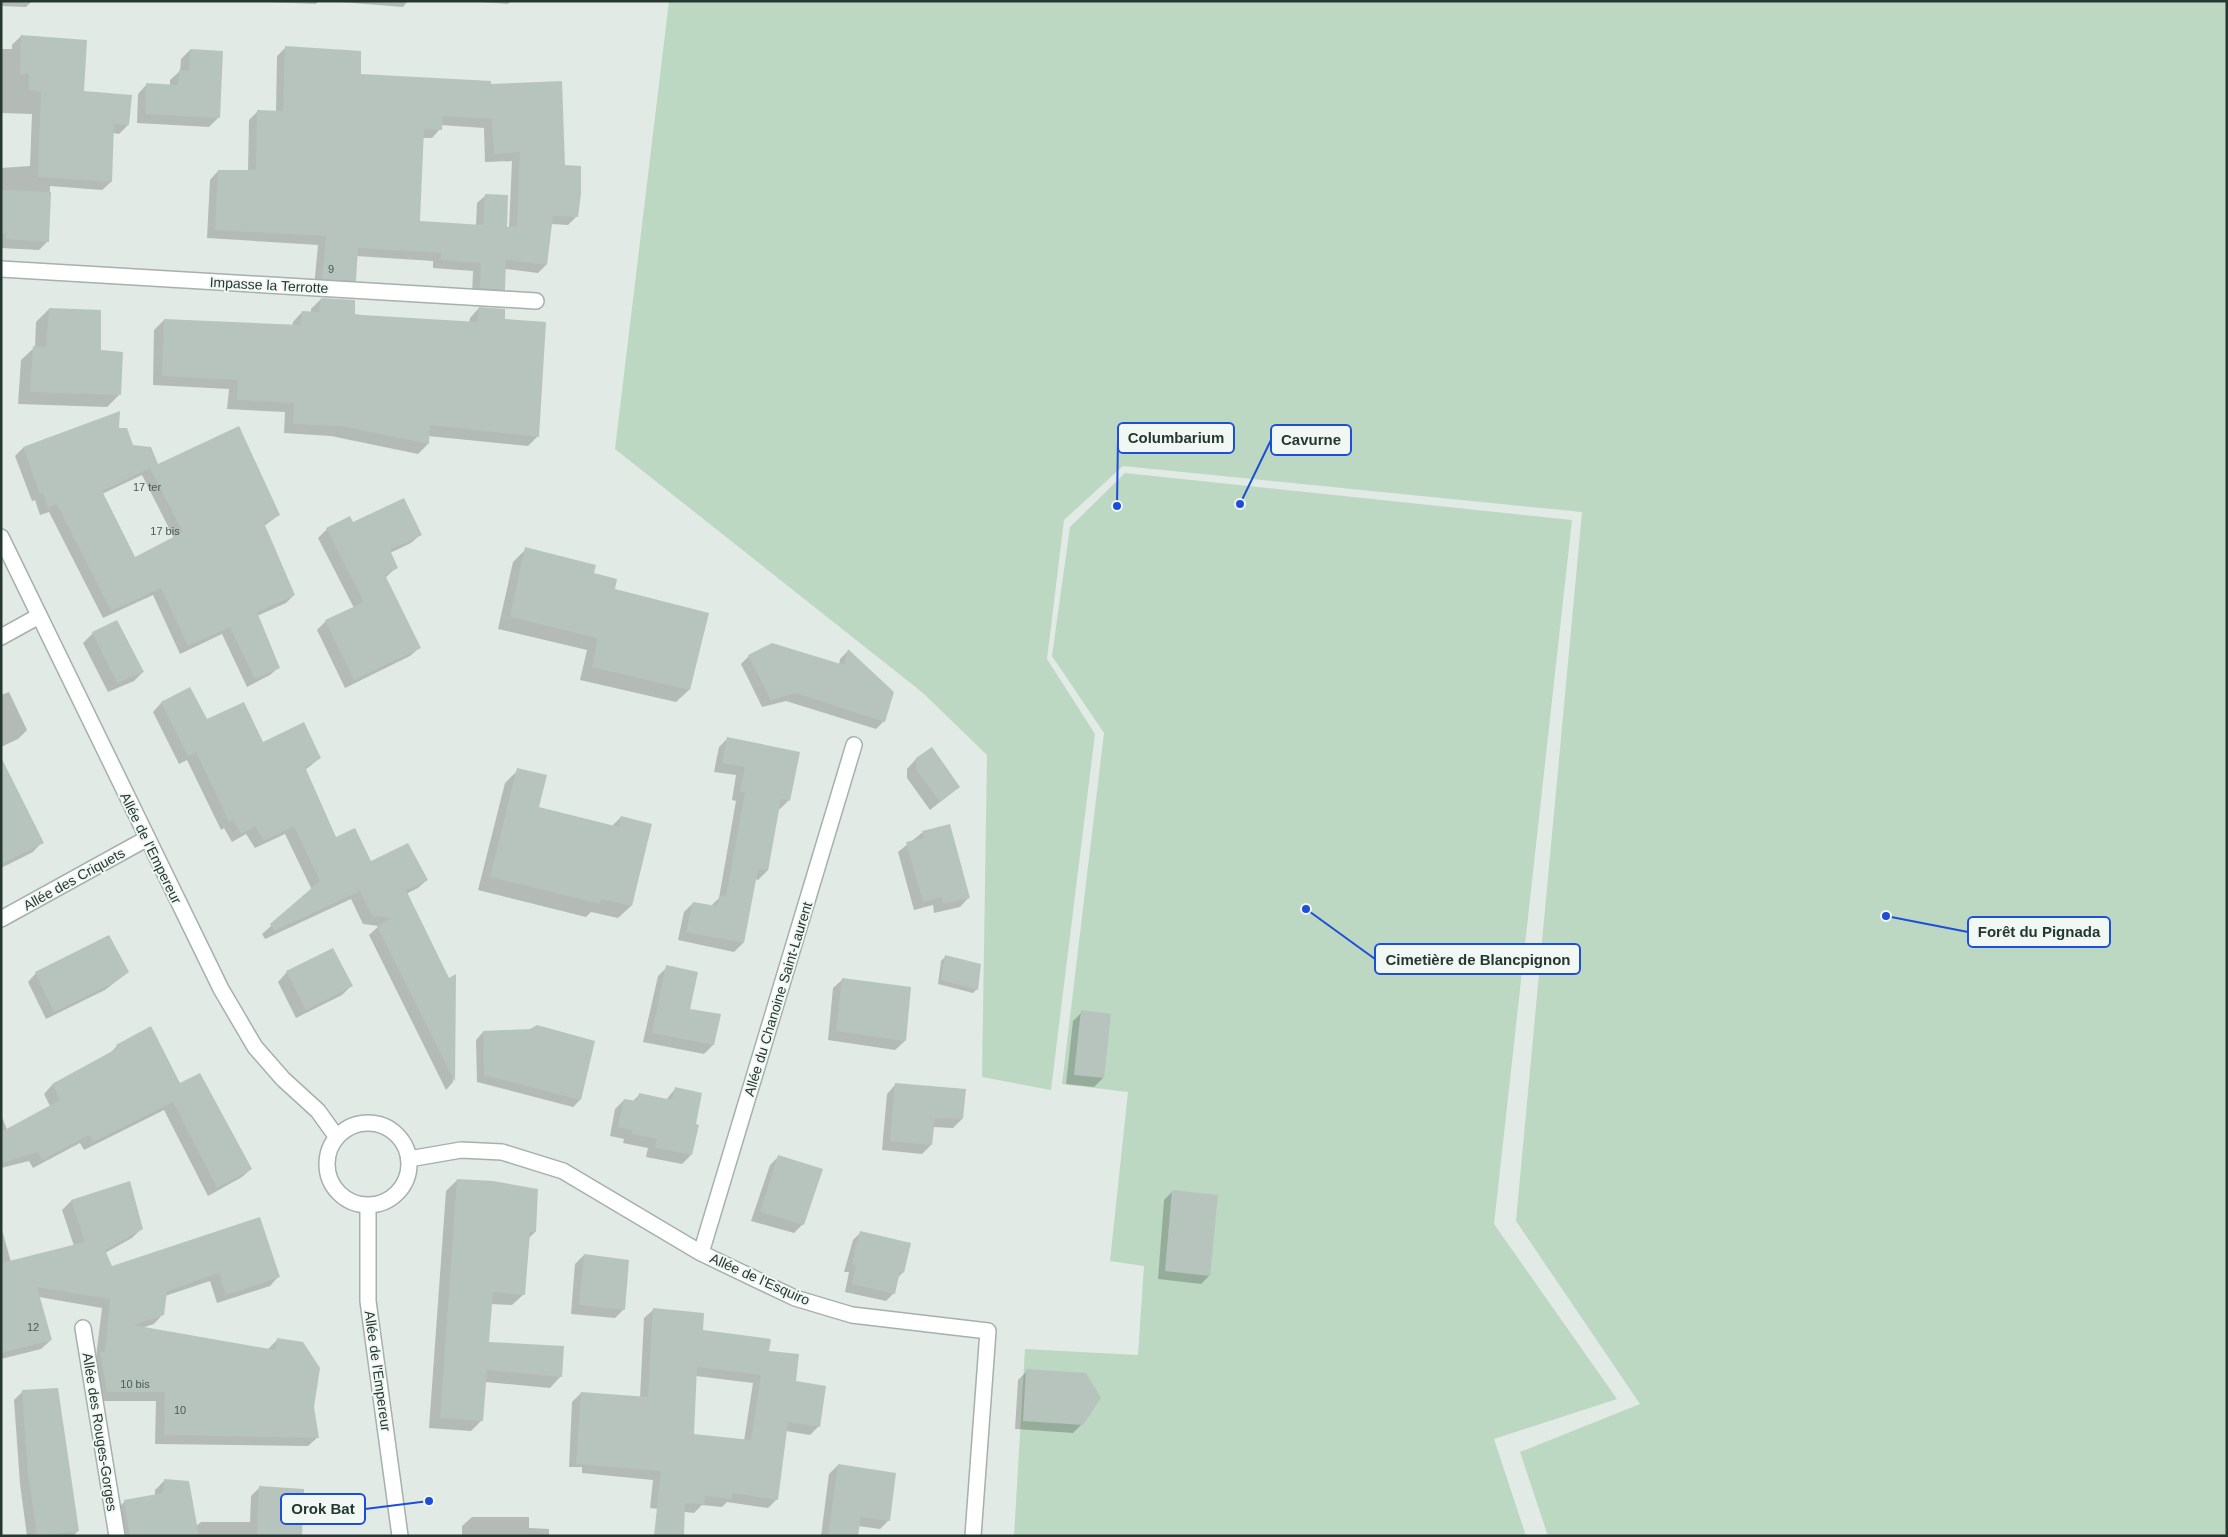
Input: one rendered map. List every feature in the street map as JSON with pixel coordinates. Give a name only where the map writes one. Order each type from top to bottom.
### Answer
[{"type":"street","name":"Impasse la Terrotte","points":[[1,269],[536,302]]},
{"type":"street","name":"Allée de l'Empereur","points":[[1,537],[146,839],[221,989],[255,1047],[283,1079],[318,1111],[336,1136]]},
{"type":"street","points":[[1,637],[39,616]]},
{"type":"street","name":"Allée du Chanoine Saint-Laurent","points":[[701,1253],[854,745]]},
{"type":"street","name":"Allée des Criquets","points":[[1,919],[146,839]]},
{"type":"street","points":[[371,1122],[389,1128],[403,1141],[409,1160],[408,1177],[399,1192],[385,1202],[368,1206],[349,1202],[335,1190],[326,1173],[327,1154],[336,1136],[352,1125],[371,1122]]},
{"type":"street","name":"Allée de l'Esquiro","points":[[409,1160],[461,1150],[502,1152],[562,1171],[701,1253],[795,1298],[852,1315],[988,1331],[973,1536]]},
{"type":"street","name":"Allée de l'Empereur","points":[[368,1206],[368,1301],[400,1536]]},
{"type":"street","name":"Allée des Rouges-Gorges","points":[[83,1328],[117,1536]]},
{"type":"green space","points":[[669,1],[2227,1],[2227,1536],[1548,1536],[1520,1452],[1640,1404],[1516,1221],[1582,512],[1123,466],[1064,520],[1047,659],[1095,734],[1051,1090],[982,1077],[987,755],[923,693],[615,449]]},
{"type":"green space","points":[[1125,473],[1572,520],[1494,1224],[1617,1399],[1494,1439],[1526,1536],[1014,1536],[1025,1349],[1138,1355],[1144,1266],[1110,1261],[1128,1092],[1062,1084],[1104,733],[1052,656],[1070,527]]},
{"type":"building","points":[[21,35],[87,40],[84,91],[132,95],[129,125],[114,124],[112,182],[38,177],[41,92],[29,90],[29,74],[20,74]]},
{"type":"building","points":[[285,46],[361,51],[361,74],[491,81],[491,84],[562,81],[565,165],[581,166],[581,194],[578,217],[553,216],[547,265],[506,260],[505,290],[480,288],[481,263],[441,260],[441,253],[358,248],[356,281],[322,279],[326,236],[215,230],[218,170],[256,170],[257,110],[283,111]],"holes":[[[443,116],[492,119],[494,154],[520,152],[517,227],[507,227],[508,195],[485,194],[483,225],[420,221],[424,129],[442,130]]]},
{"type":"building","points":[[190,49],[223,51],[220,118],[145,114],[146,83],[178,85],[179,70],[189,71]]},
{"type":"building","points":[[1,190],[51,192],[49,242],[6,239],[6,234],[1,234]]},
{"type":"building","points":[[321,298],[355,300],[355,314],[362,315],[478,322],[479,307],[505,309],[505,319],[546,322],[539,437],[430,425],[429,444],[341,426],[293,424],[294,403],[237,400],[238,380],[162,376],[164,319],[301,325],[302,311],[319,312]]},
{"type":"building","points":[[49,308],[101,310],[101,350],[123,352],[121,395],[30,392],[33,346],[46,347]]},
{"type":"building","points":[[120,411],[119,428],[127,428],[133,445],[151,447],[158,464],[239,426],[280,515],[264,523],[295,595],[257,612],[280,668],[255,679],[230,627],[188,646],[161,588],[111,611],[57,504],[48,508],[43,493],[40,494],[23,447]],"holes":[[[150,468],[183,532],[135,557],[102,491]]]},
{"type":"building","points":[[404,498],[422,535],[390,550],[398,568],[385,575],[421,648],[354,680],[325,620],[364,602],[326,528],[350,516],[353,522]]},
{"type":"building","points":[[525,547],[596,565],[594,573],[617,579],[615,589],[709,613],[690,690],[592,667],[598,638],[510,617]]},
{"type":"building","points":[[117,620],[144,672],[117,683],[92,632]]},
{"type":"building","points":[[772,643],[844,665],[848,649],[894,692],[885,722],[796,693],[771,700],[748,655]]},
{"type":"building","points":[[190,687],[207,719],[244,702],[263,742],[304,722],[321,758],[305,767],[336,837],[355,828],[371,861],[408,843],[428,880],[406,890],[449,978],[456,974],[455,1082],[377,926],[392,918],[372,916],[360,891],[274,931],[270,924],[320,881],[294,826],[264,841],[255,826],[241,834],[233,820],[229,822],[196,752],[188,756],[161,702]]},
{"type":"building","points":[[727,737],[800,752],[790,801],[781,799],[768,871],[758,869],[744,943],[686,932],[693,902],[717,906],[720,896],[726,897],[745,792],[740,792],[745,767],[722,763]]},
{"type":"building","points":[[932,747],[960,787],[940,802],[916,769],[916,758]]},
{"type":"building","points":[[1,757],[44,843],[1,864]]},
{"type":"building","points":[[517,768],[547,775],[539,807],[619,827],[621,816],[652,824],[632,906],[601,899],[600,904],[490,877]]},
{"type":"building","points":[[950,824],[970,898],[943,904],[942,897],[923,902],[906,842],[924,838],[922,831]]},
{"type":"building","points":[[109,935],[129,972],[115,982],[54,1012],[35,972]]},
{"type":"building","points":[[333,948],[353,986],[306,1010],[286,971]]},
{"type":"building","points":[[945,955],[981,964],[978,990],[941,980]]},
{"type":"building","points":[[666,965],[698,972],[690,1009],[721,1014],[714,1045],[652,1033]]},
{"type":"building","points":[[842,978],[911,987],[906,1041],[836,1031]]},
{"type":"building","points":[[1081,1010],[1111,1014],[1104,1078],[1074,1075]]},
{"type":"building","points":[[537,1025],[595,1041],[581,1100],[484,1075],[483,1031],[530,1029]]},
{"type":"building","points":[[151,1026],[180,1083],[200,1073],[252,1169],[217,1188],[173,1102],[93,1142],[89,1135],[42,1160],[38,1152],[1,1163],[1,1132],[60,1100],[52,1084],[118,1048],[116,1045]]},
{"type":"building","points":[[895,1083],[966,1089],[963,1119],[935,1118],[932,1145],[890,1141]]},
{"type":"building","points":[[675,1087],[702,1093],[696,1124],[699,1125],[692,1155],[655,1148],[657,1139],[632,1134],[632,1130],[618,1127],[624,1099],[637,1101],[639,1093],[672,1100]]},
{"type":"building","points":[[778,1155],[823,1169],[804,1225],[760,1212]]},
{"type":"building","points":[[457,1179],[493,1181],[538,1189],[536,1232],[530,1232],[525,1295],[493,1292],[489,1342],[564,1346],[562,1377],[487,1370],[483,1421],[440,1418]]},
{"type":"building","points":[[130,1181],[143,1229],[105,1250],[112,1266],[260,1217],[280,1277],[226,1295],[219,1273],[167,1291],[164,1315],[133,1325],[275,1350],[277,1338],[303,1342],[320,1368],[314,1407],[319,1438],[164,1435],[165,1392],[107,1392],[100,1352],[105,1352],[110,1299],[37,1287],[52,1340],[1,1353],[1,1263],[85,1242],[71,1200]]},
{"type":"building","points":[[1172,1190],[1218,1195],[1210,1276],[1165,1271]]},
{"type":"building","points":[[860,1231],[911,1243],[904,1273],[900,1271],[895,1294],[852,1284],[856,1265],[852,1264]]},
{"type":"building","points":[[584,1254],[629,1260],[625,1310],[579,1305]]},
{"type":"building","points":[[653,1308],[704,1313],[703,1330],[771,1339],[769,1351],[799,1354],[796,1381],[826,1386],[820,1427],[788,1422],[778,1500],[732,1493],[732,1499],[705,1496],[704,1504],[685,1503],[684,1536],[654,1536],[661,1471],[576,1464],[581,1392],[648,1397]],"holes":[[[697,1367],[761,1375],[751,1440],[694,1434]]]},
{"type":"building","points":[[1026,1369],[1086,1373],[1101,1398],[1083,1425],[1023,1421]]},
{"type":"building","points":[[58,1388],[79,1531],[37,1536],[28,1474],[22,1390]]},
{"type":"building","points":[[838,1464],[896,1473],[890,1521],[861,1517],[858,1536],[828,1536]]},
{"type":"building","points":[[164,1479],[189,1481],[199,1536],[130,1536],[124,1500],[163,1493]]},
{"type":"building","points":[[259,1486],[304,1489],[302,1536],[257,1536]]},
{"type":"place","name":"Cavurne","points":[[1240,504]]},
{"type":"place","name":"Columbarium","points":[[1117,506]]},
{"type":"place","name":"Cimetière de Blancpignon","points":[[1306,909]]},
{"type":"place","name":"Forêt du Pignada","points":[[1886,916]]},
{"type":"place","name":"Orok Bat","points":[[429,1501]]}]
